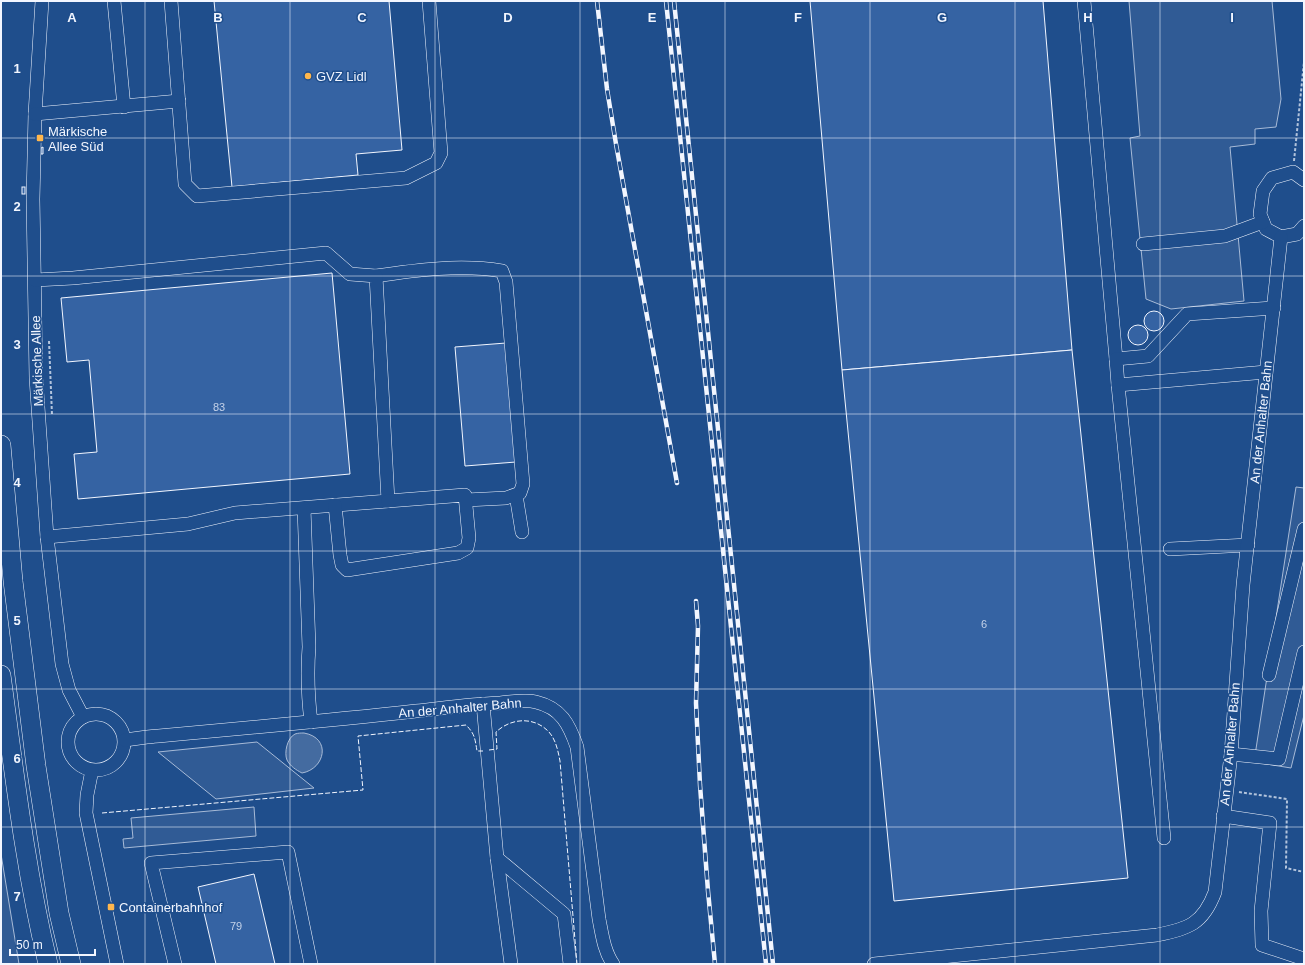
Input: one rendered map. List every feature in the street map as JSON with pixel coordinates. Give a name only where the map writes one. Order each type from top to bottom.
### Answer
[{"type":"highway","points":[[1,445],[13,581],[36,766],[59,913],[71,964]]},
{"type":"highway","points":[[1,675],[13,767],[37,918],[48,964]]},
{"type":"street","name":"Märkische Allee","points":[[42,1],[35,114],[33,200],[36,378],[48,536],[62,664],[69,690],[82,717]]},
{"type":"street","points":[[114,1],[124,107]]},
{"type":"street","points":[[171,1],[185,184],[197,196],[406,178],[436,163],[441,153],[429,1]]},
{"type":"street","points":[[1084,1],[1118,385],[1164,838]]},
{"type":"street","points":[[35,114],[179,101]]},
{"type":"street","points":[[1304,180],[1293,172],[1272,178],[1263,191],[1260,214],[1266,229],[1281,236],[1297,234],[1304,226]]},
{"type":"street","points":[[1143,244],[1225,236],[1263,222]]},
{"type":"street","name":"An der Anhalter Bahn","points":[[874,964],[1156,936],[1179,931],[1200,918],[1210,905],[1215,892],[1231,754],[1243,585],[1281,236]]},
{"type":"street","points":[[35,280],[73,278],[326,253],[350,274],[376,276],[418,270],[486,268],[502,271],[506,282],[523,484],[520,493],[506,498],[466,500]]},
{"type":"street","points":[[376,276],[388,501]]},
{"type":"street","points":[[1116,359],[1148,356],[1187,314],[1274,308]]},
{"type":"street","points":[[1118,385],[1266,372]]},
{"type":"street","points":[[516,495],[522,532]]},
{"type":"street","points":[[48,536],[188,524],[235,513],[304,508],[335,505],[388,501],[465,496],[469,538],[467,548],[458,553],[348,570],[342,565],[340,555],[335,505]]},
{"type":"street","points":[[304,508],[309,647],[307,668],[311,722]]},
{"type":"street","points":[[1269,675],[1304,529]]},
{"type":"street","points":[[1170,549],[1248,545]]},
{"type":"street","points":[[1231,754],[1279,759],[1304,652]]},
{"type":"street","name":"An der Anhalter Bahn","points":[[124,740],[483,704],[525,701],[535,702],[547,706],[557,712],[566,722],[572,732],[577,747],[599,919],[604,943],[613,964]]},
{"type":"street","points":[[483,704],[497,858],[511,964]]},
{"type":"street","points":[[92,714],[101,714],[110,717],[117,723],[122,731],[124,740],[124,749],[121,756],[116,763],[105,769],[92,770],[84,768],[76,763],[71,756],[68,747],[70,730],[75,722],[82,717],[92,714]]},
{"type":"street","points":[[92,770],[87,795],[86,813],[117,964]]},
{"type":"street","points":[[1223,816],[1270,823],[1261,911],[1262,945],[1304,959]]},
{"type":"street","points":[[175,964],[151,863],[288,852],[311,964]]},
{"type":"street","points":[[497,858],[564,914],[570,964]]},
{"type":"path","points":[[1293,172],[1304,62]]},
{"type":"path","points":[[48,334],[52,419]]},
{"type":"shaded area","points":[[1129,1],[1272,1],[1281,99],[1276,127],[1255,129],[1255,144],[1230,147],[1244,301],[1171,309],[1146,299],[1130,138],[1140,136]]},
{"type":"shaded area","points":[[1296,487],[1304,488],[1304,715],[1291,768],[1254,762]]},
{"type":"shaded area","points":[[304,733],[313,736],[319,741],[322,747],[322,753],[316,766],[302,773],[290,764],[287,760],[286,754],[288,742],[292,736]]},
{"type":"shaded area","points":[[257,742],[314,788],[216,799],[158,752]]},
{"type":"shaded area","points":[[254,807],[256,836],[124,848],[123,839],[133,838],[131,818]]},
{"type":"shaded area","points":[[1,854],[19,964],[1,964]]},
{"type":"building","name":"GVZ Lidl","points":[[214,1],[389,1],[402,150],[356,154],[358,175],[232,187]]},
{"type":"building","points":[[810,1],[1043,1],[1072,350],[842,370]]},
{"type":"building","points":[[43,147],[43,154],[41,154],[41,148]]},
{"type":"building","points":[[22,187],[25,187],[25,194],[22,194]]},
{"type":"building","points":[[332,273],[350,474],[78,499],[74,454],[97,452],[89,360],[67,362],[61,298]]},
{"type":"building","points":[[1154,311],[1161,314],[1164,321],[1161,328],[1154,331],[1147,328],[1144,321],[1147,314]]},
{"type":"building","points":[[1138,325],[1145,328],[1148,335],[1145,342],[1138,345],[1131,342],[1128,335],[1131,328]]},
{"type":"building","points":[[506,343],[516,462],[465,466],[455,347]]},
{"type":"building","points":[[1072,350],[1128,878],[894,901],[842,370]]},
{"type":"building","points":[[254,874],[275,964],[216,964],[198,887]]},
{"type":"railway","points":[[597,1],[607,89],[616,144],[677,483]]},
{"type":"railway","points":[[666,1],[766,964]]},
{"type":"railway","points":[[674,1],[773,964]]},
{"type":"railway","points":[[696,601],[698,626],[696,703],[700,785],[715,964]]},
{"type":"fence","points":[[489,750],[497,749],[496,732],[508,724],[522,721],[530,721],[543,727],[549,732],[555,742],[560,761],[577,964]]},
{"type":"fence","points":[[102,813],[363,790],[358,736],[466,725],[474,737],[477,751],[483,751]]},
{"type":"place","name":"GVZ Lidl","points":[[308,76]]},
{"type":"place","name":"Märkische Allee Süd","points":[[40,138]]},
{"type":"place","name":"Containerbahnhof","points":[[111,907]]}]
